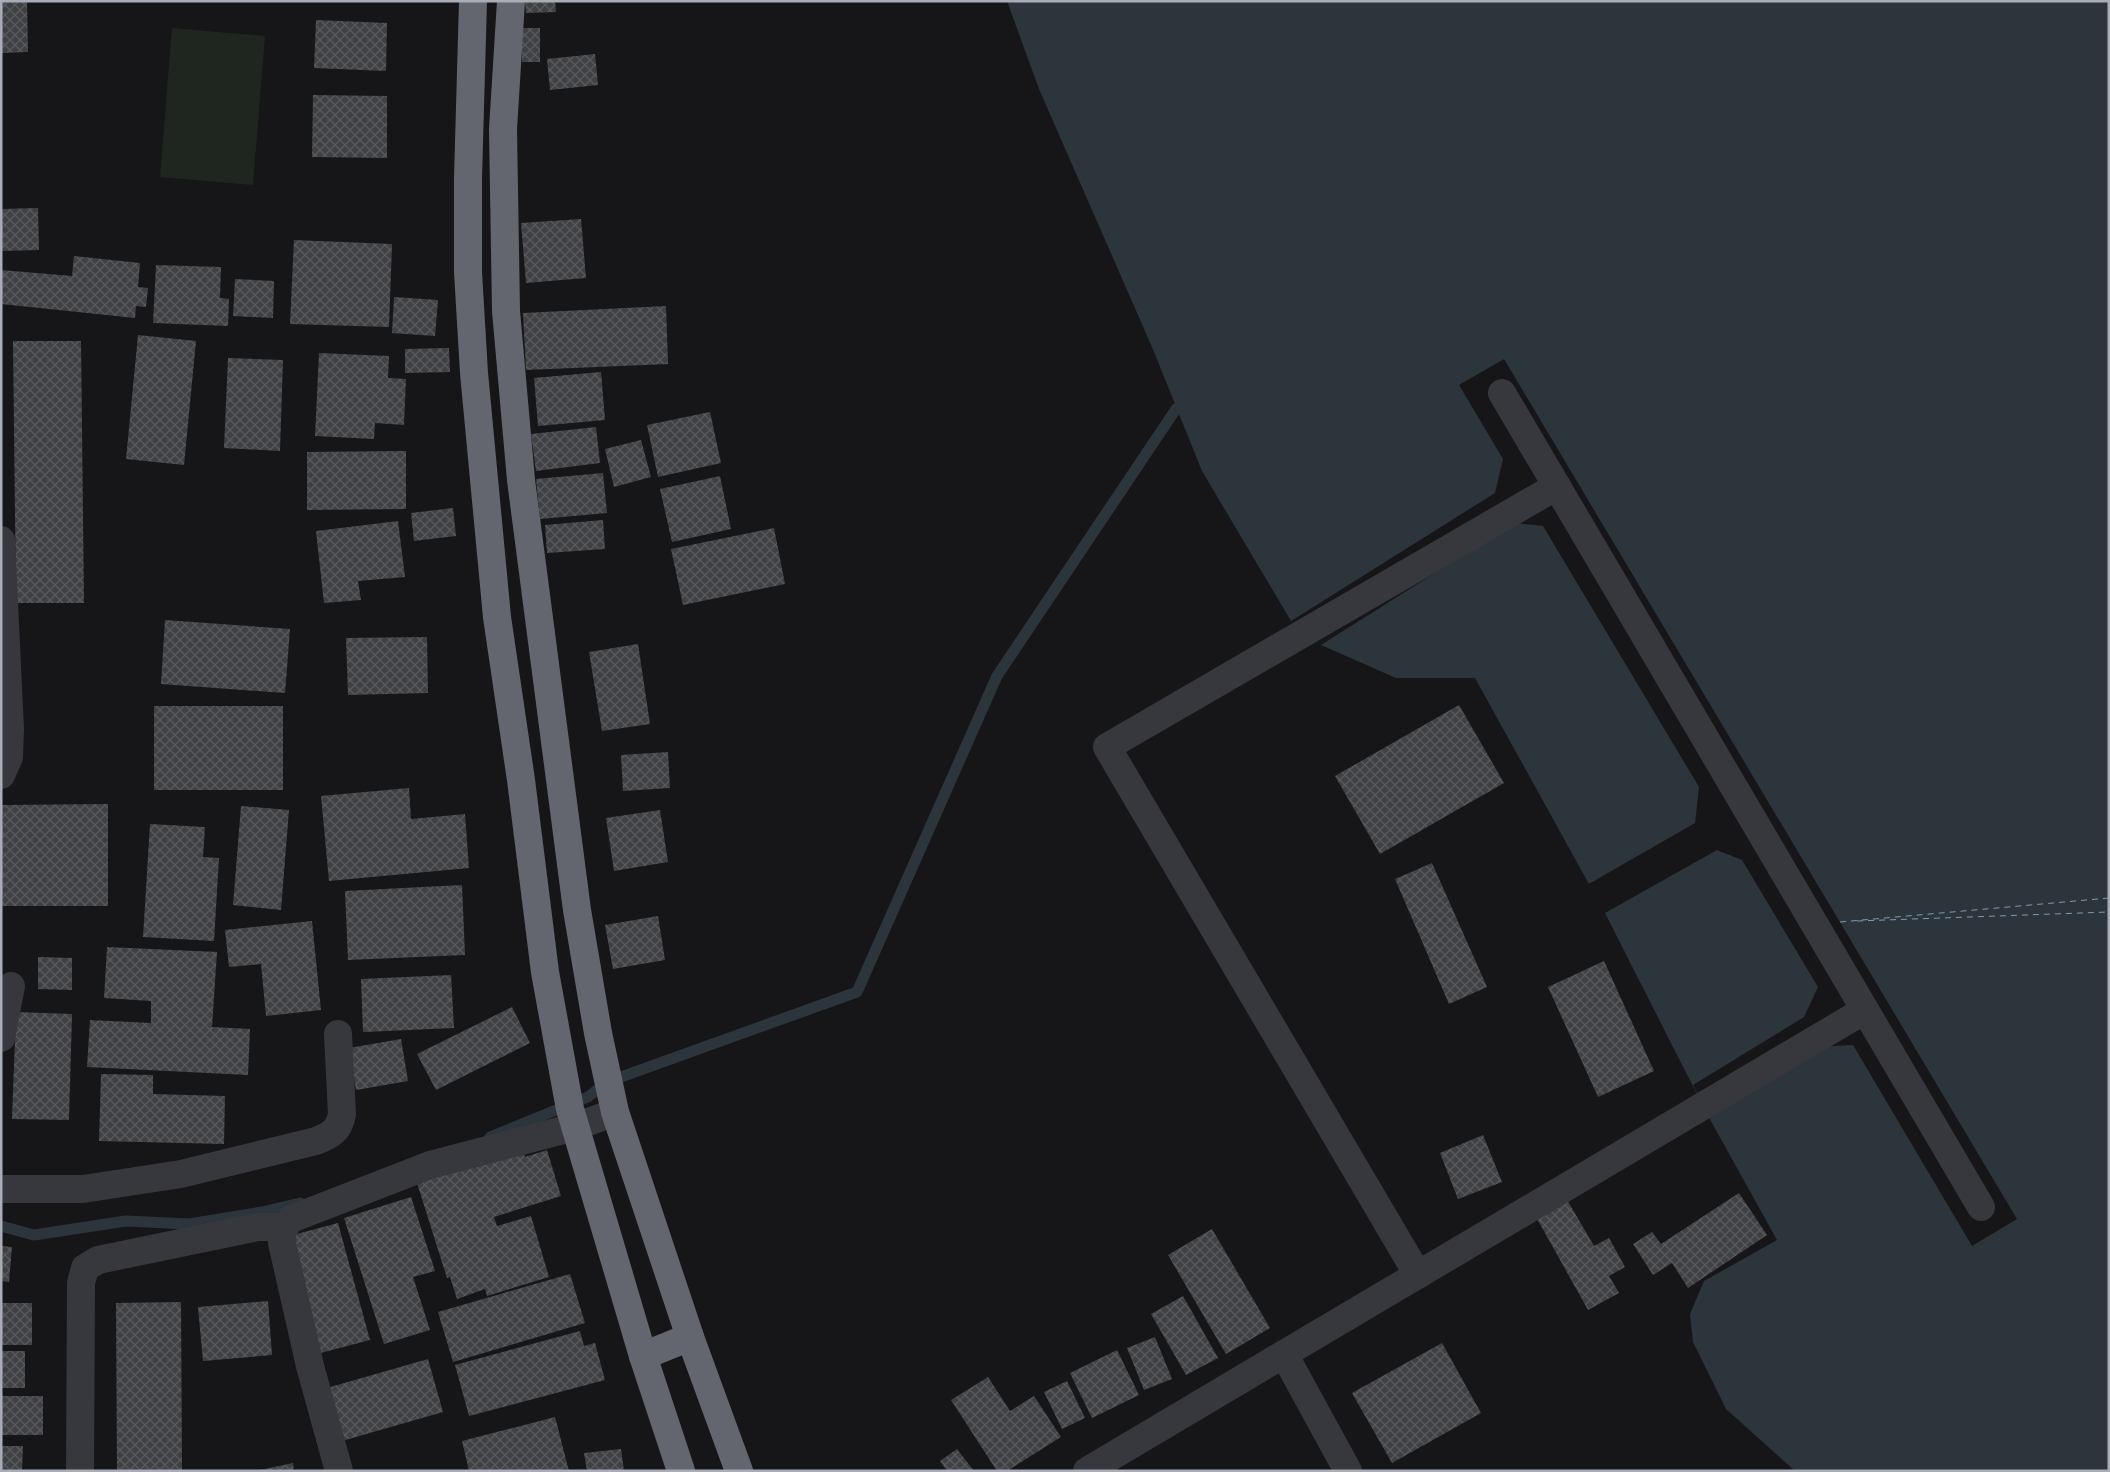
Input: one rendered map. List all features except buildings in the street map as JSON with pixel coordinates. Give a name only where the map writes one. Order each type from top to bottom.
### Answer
[{"type":"highway","points":[[473,1],[468,178],[468,272],[474,373],[497,617],[521,780],[541,945],[557,1043],[573,1118],[643,1356],[682,1471]]},
{"type":"highway","points":[[511,1],[503,129],[506,311],[512,394],[531,560],[577,910],[598,1033],[613,1105],[690,1337],[739,1471]]},
{"type":"highway","points":[[643,1356],[690,1337]]},
{"type":"street","points":[[1502,393],[1981,1207]]},
{"type":"street","points":[[1418,1275],[1107,747],[1557,486]]},
{"type":"street","points":[[1,540],[10,729],[9,757],[1,775]]},
{"type":"street","points":[[1,1038],[11,986]]},
{"type":"street","points":[[1087,1471],[1865,1010]]},
{"type":"street","points":[[1,1189],[83,1189],[181,1174],[307,1144],[331,1135],[340,1123],[342,1114],[338,1034]]},
{"type":"street","points":[[339,1471],[310,1366],[282,1243],[281,1234],[284,1227],[291,1219],[430,1165],[613,1105]]},
{"type":"street","points":[[80,1471],[81,1283],[85,1268],[98,1260],[248,1229],[267,1226],[284,1227]]},
{"type":"street","points":[[1284,1354],[1348,1471]]},
{"type":"shaded area","points":[[1007,1],[2109,1],[2109,1471],[1795,1471],[1726,1409],[1693,1342],[1690,1314],[1704,1281],[1777,1240],[1707,1114],[1605,913],[1475,678],[1396,678],[1321,645],[1291,621],[1202,471],[1152,347],[1039,89]]},
{"type":"shaded area","points":[[172,28],[265,36],[253,185],[160,177]]},
{"type":"pier","points":[[1504,359],[2017,1219],[1972,1246],[1853,1045],[1814,1047],[1707,1114],[1693,1085],[1804,1017],[1818,987],[1742,860],[1717,850],[1605,913],[1587,885],[1695,823],[1699,787],[1543,526],[1514,523],[1321,645],[1291,621],[1495,493],[1503,459],[1459,385]]},
{"type":"waterway","points":[[490,1137],[588,1097],[607,1082],[857,992],[997,676],[1176,409]]},
{"type":"waterway","points":[[1,1226],[34,1235],[126,1221],[189,1224],[262,1212],[300,1203]]},
{"type":"ferry route","points":[[1840,922],[2109,898]]},
{"type":"ferry route","points":[[1857,921],[2109,912]]}]
